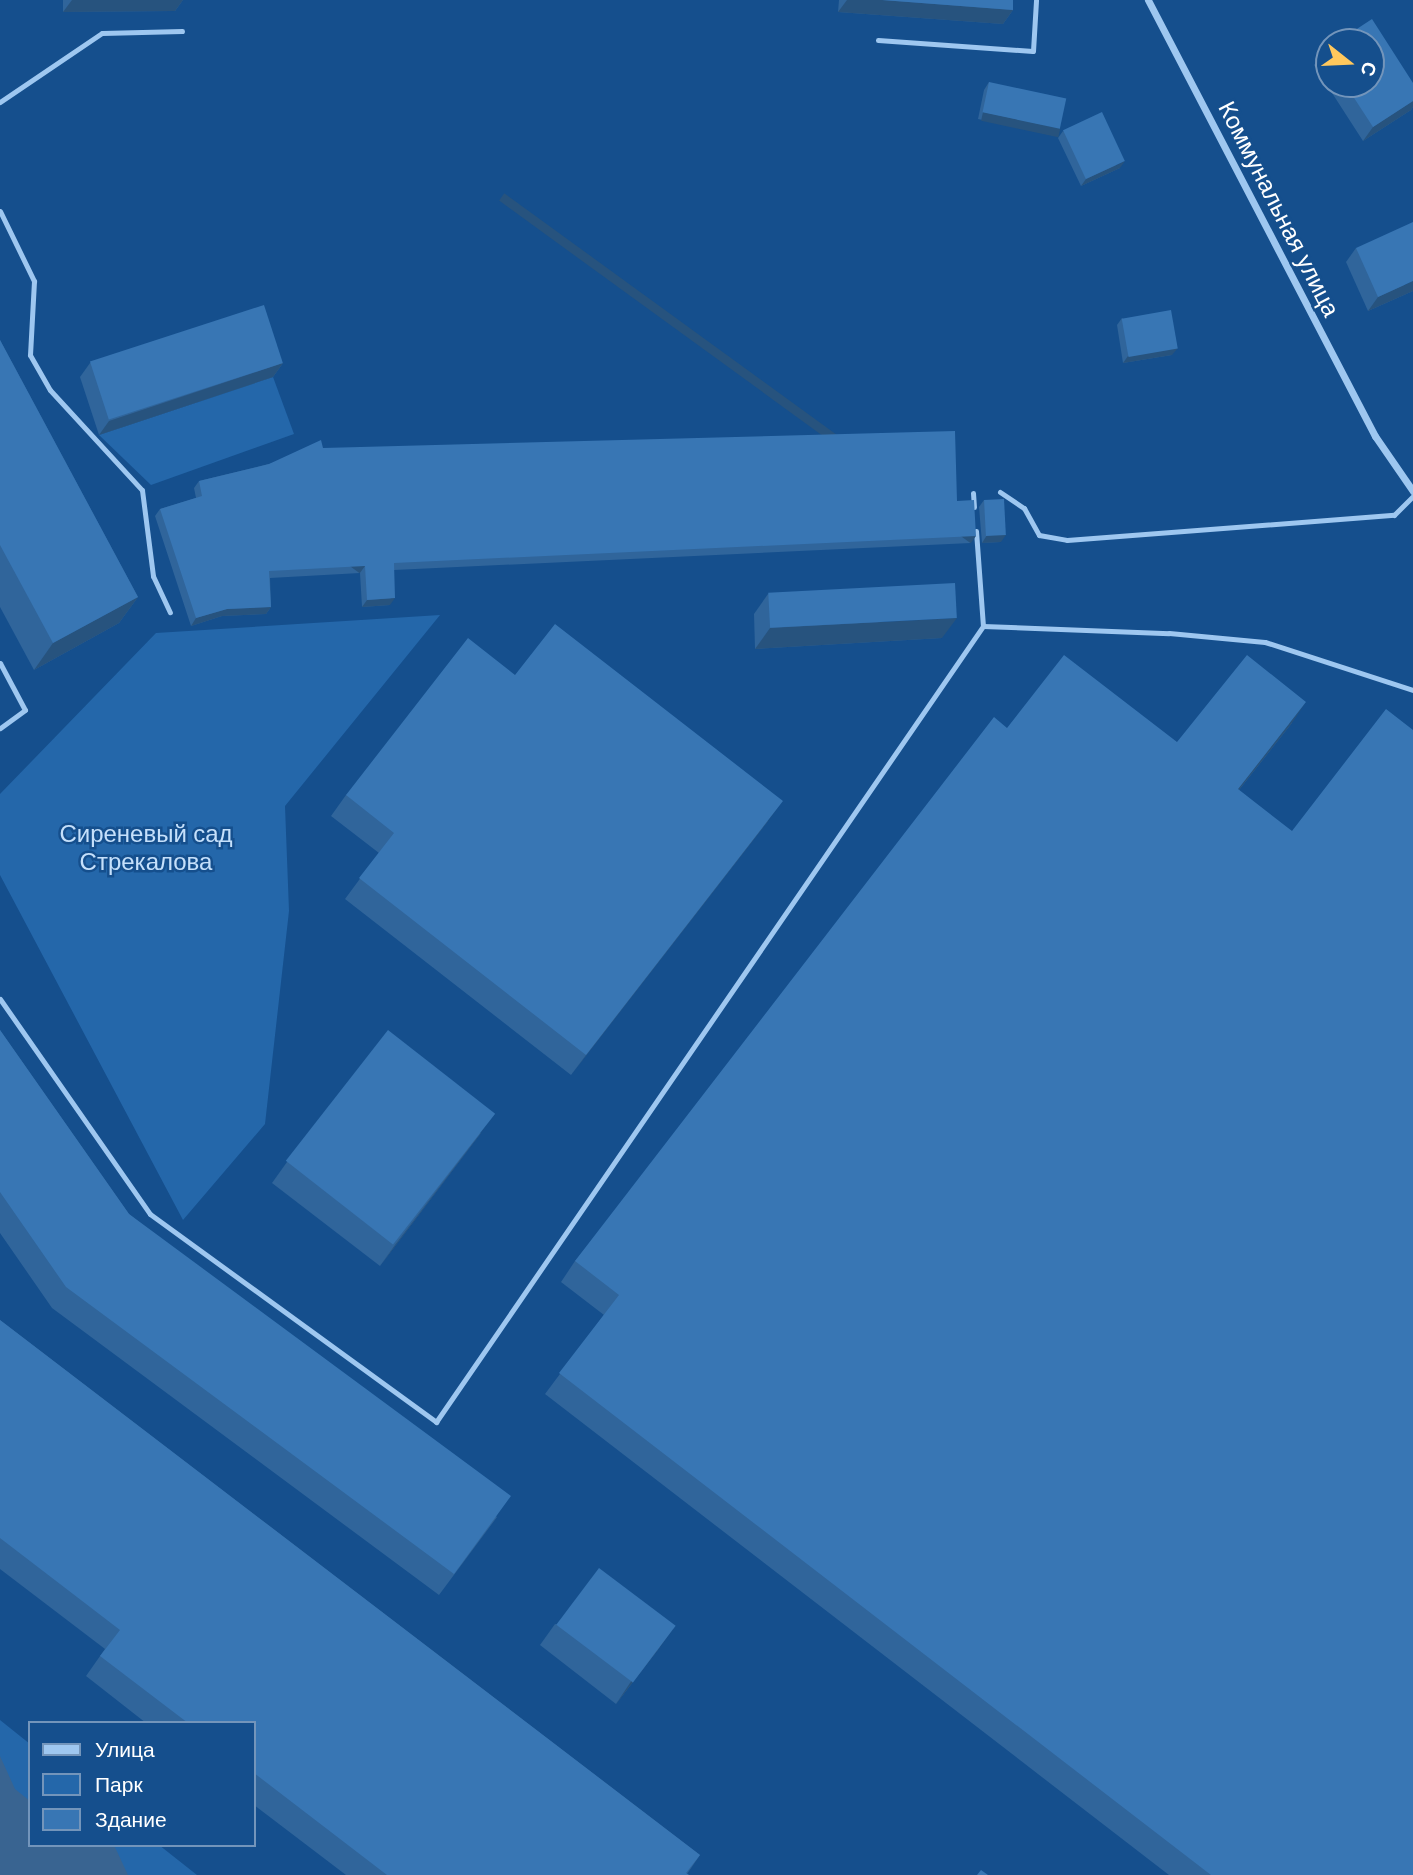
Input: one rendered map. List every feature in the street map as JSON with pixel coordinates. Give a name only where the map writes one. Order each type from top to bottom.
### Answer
[{"type":"street","name":"Коммунальная улица","points":[[1148,0],[1375,436],[1413,494]]},
{"type":"lane","points":[[878,40],[1033,51],[1037,0]]},
{"type":"lane","points":[[0,102],[102,33],[182,31]]},
{"type":"lane","points":[[0,211],[34,281],[30,355],[50,390],[142,490],[153,576],[170,612]]},
{"type":"lane","points":[[1000,492],[1024,508],[1039,535],[1067,540],[1394,516],[1413,494]]},
{"type":"lane","points":[[0,999],[150,1214],[436,1422],[983,626],[973,493]]},
{"type":"lane","points":[[983,626],[1168,633],[1265,642],[1413,690]]},
{"type":"lane","points":[[0,663],[25,710],[0,728]]},
{"type":"green space","points":[[273,377],[294,434],[151,485],[99,435]]},
{"type":"green space","name":"Сиреневый сад Стрекалова","points":[[440,615],[285,806],[289,911],[265,1124],[183,1220],[0,875],[0,794],[156,633]]},
{"type":"green space","points":[[0,1720],[28,1742],[28,1847],[162,1847],[197,1875],[0,1875]]},
{"type":"shaded area","points":[[0,1756],[15,1789],[28,1799],[28,1847],[115,1847],[128,1875],[0,1875]]},
{"type":"building","points":[[882,0],[1013,0],[1013,10]]},
{"type":"building","points":[[1372,19],[1378,28],[1358,28]]},
{"type":"building","points":[[1385,39],[1413,83],[1413,101],[1373,127],[1354,98],[1385,98]]},
{"type":"building","points":[[989,82],[1066,98],[1060,129],[983,112]]},
{"type":"building","points":[[1102,112],[1125,161],[1086,179],[1063,130]]},
{"type":"building","points":[[1413,222],[1413,281],[1378,297],[1356,248]]},
{"type":"building","points":[[264,305],[283,363],[109,420],[90,362]]},
{"type":"building","points":[[1171,310],[1178,348],[1129,357],[1122,319]]},
{"type":"building","points":[[0,340],[138,597],[53,643],[0,545]]},
{"type":"building","points":[[955,431],[957,501],[974,500],[976,536],[394,563],[395,598],[367,600],[365,566],[269,571],[271,607],[227,609],[196,618],[160,509],[202,496],[199,481],[269,464],[321,440],[323,448]]},
{"type":"building","points":[[1004,499],[1006,535],[986,536],[984,500]]},
{"type":"building","points":[[955,583],[957,618],[770,628],[768,593]]},
{"type":"building","points":[[555,624],[783,801],[586,1055],[359,878],[394,833],[346,795],[468,638],[515,675]]},
{"type":"building","points":[[1064,655],[1177,742],[1247,655],[1306,702],[1238,789],[1292,831],[1386,709],[1413,730],[1413,1875],[1211,1875],[559,1373],[619,1295],[575,1261],[994,717],[1007,728]]},
{"type":"building","points":[[0,1030],[129,1214],[511,1496],[454,1574],[66,1287],[0,1192]]},
{"type":"building","points":[[388,1030],[495,1114],[393,1245],[286,1161]]},
{"type":"building","points":[[0,1320],[700,1855],[686,1873],[689,1875],[387,1875],[256,1775],[256,1721],[185,1721],[100,1656],[120,1630],[0,1538]]},
{"type":"building","points":[[599,1568],[676,1626],[633,1682],[556,1625]]}]
